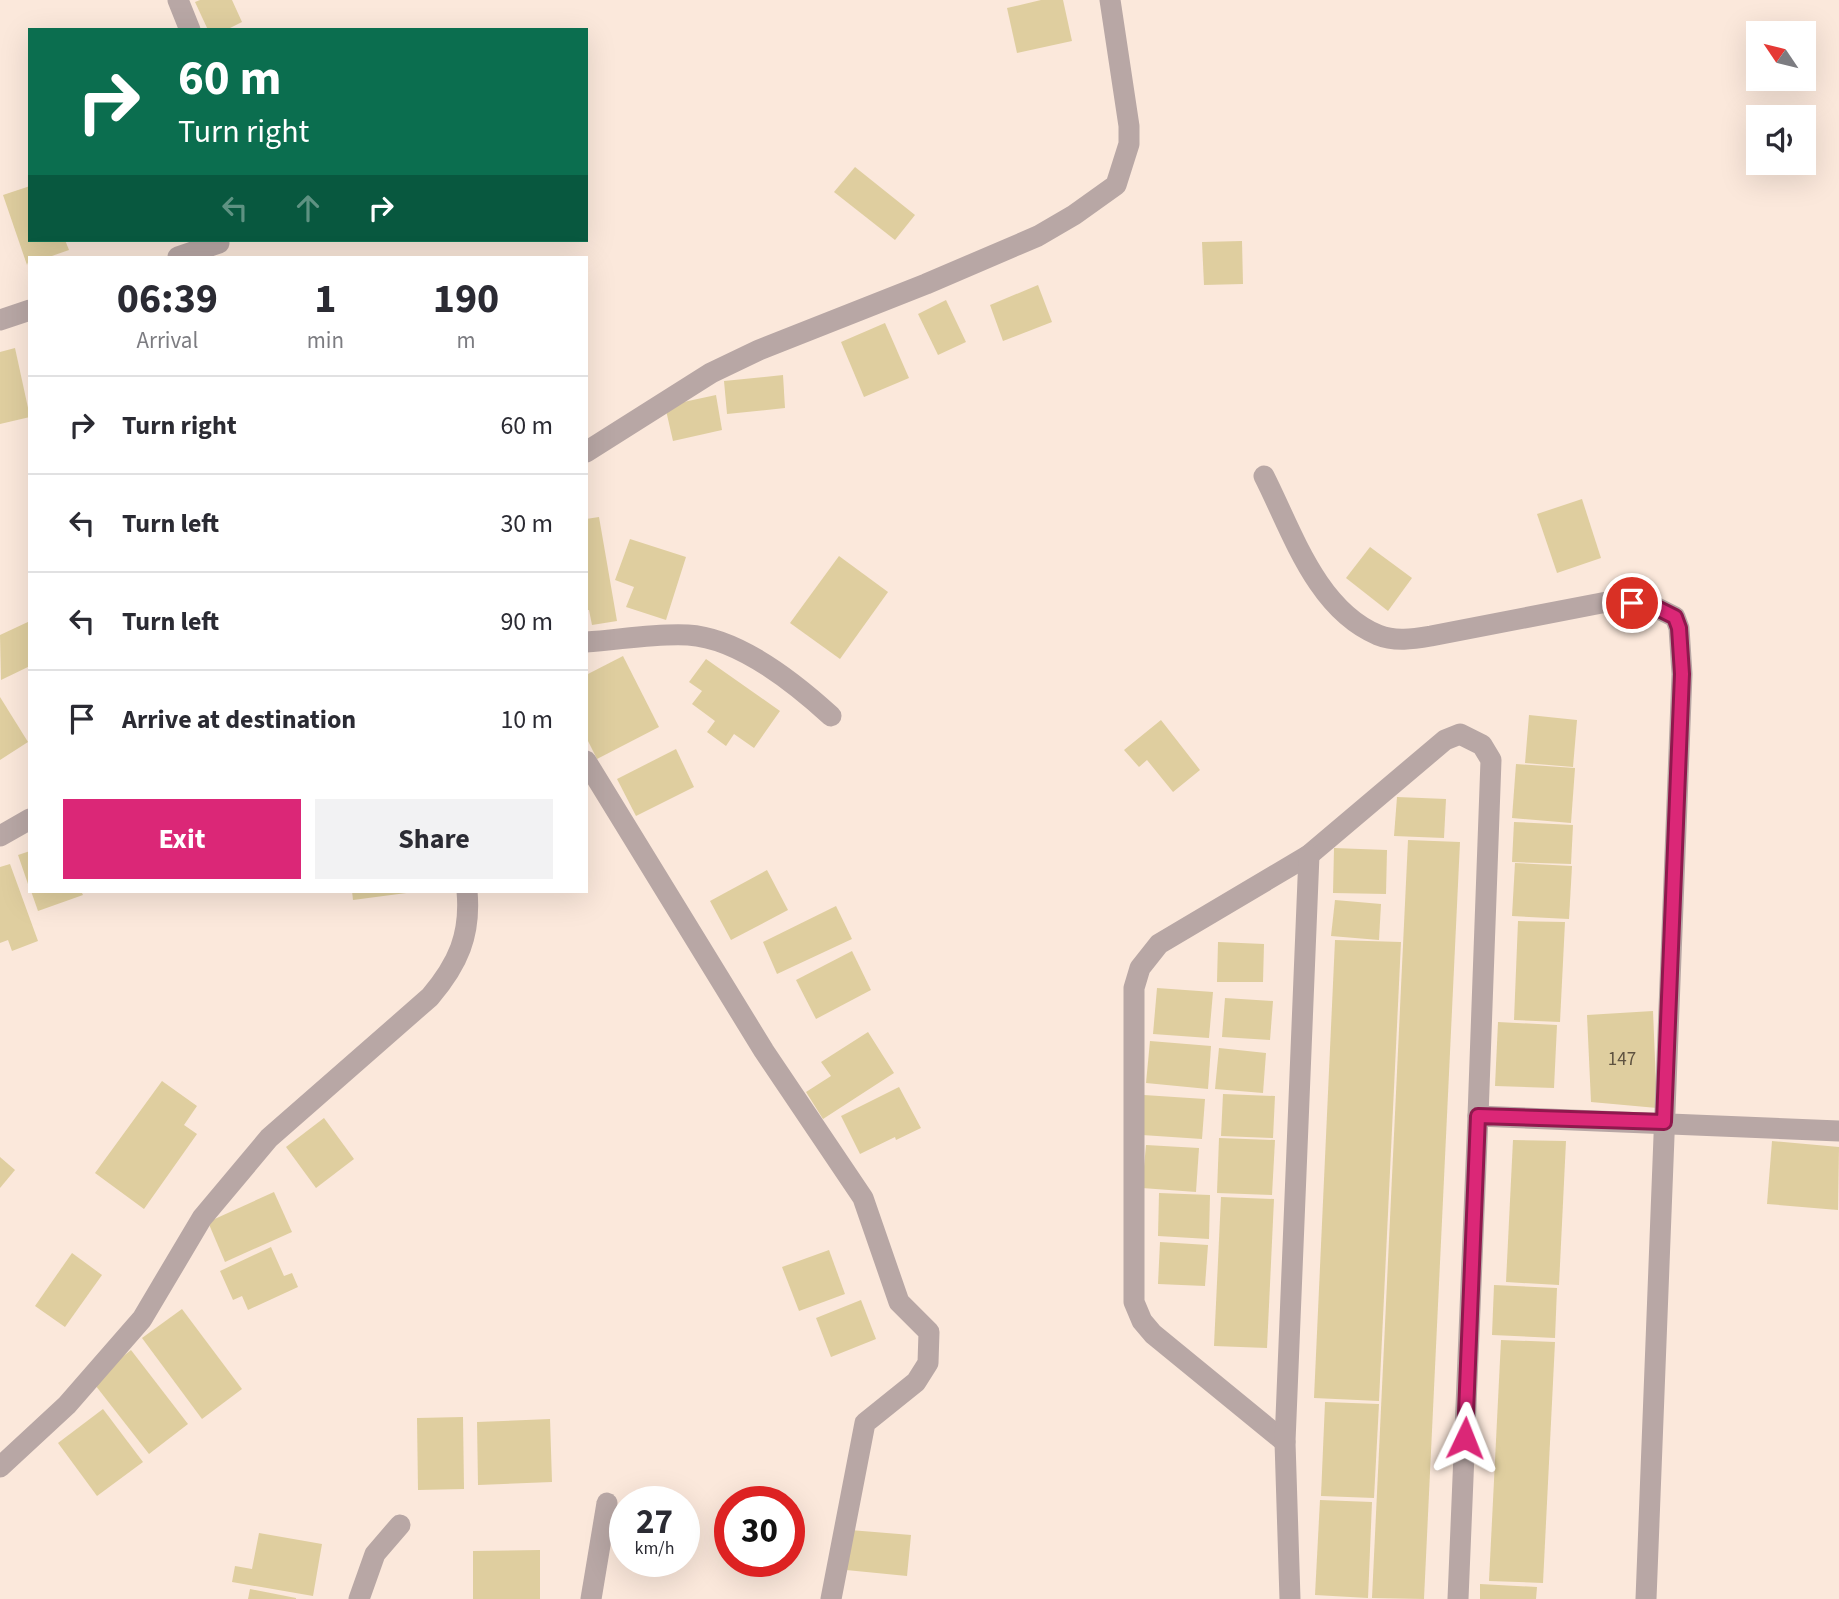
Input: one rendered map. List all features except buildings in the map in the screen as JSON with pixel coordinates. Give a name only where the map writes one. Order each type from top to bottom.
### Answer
[{"type":"street","points":[[178,0],[189,28]]},
{"type":"street","points":[[588,451],[711,373],[759,350],[1038,236],[1116,186],[1129,144],[1129,126],[1110,0]]},
{"type":"street","points":[[182,256],[219,247]]},
{"type":"street","points":[[0,320],[28,311]]},
{"type":"street","points":[[1264,476],[1315,580],[1349,617],[1378,635],[1404,640],[1612,601],[1651,605],[1675,617],[1679,628],[1682,674],[1646,1599]]},
{"type":"street","points":[[588,642],[690,635],[735,649],[796,684],[831,716]]},
{"type":"street","points":[[1285,1442],[1153,1334],[1142,1321],[1135,1302],[1134,988],[1140,968],[1159,944],[1308,855],[1445,740],[1460,734],[1482,745],[1491,760],[1458,1599]]},
{"type":"street","points":[[588,764],[764,1051],[863,1198],[900,1302],[929,1332],[928,1363],[916,1382],[865,1423],[831,1599]]},
{"type":"street","points":[[0,836],[28,820]]},
{"type":"street","points":[[1290,1599],[1285,1442],[1308,855]]},
{"type":"street","points":[[0,1466],[67,1405],[142,1319],[202,1218],[269,1138],[430,997],[453,970],[469,914],[467,893]]},
{"type":"street","points":[[1478,1116],[1839,1131]]},
{"type":"street","points":[[591,1599],[607,1503]]},
{"type":"street","points":[[359,1599],[374,1554],[400,1525]]},
{"type":"route","points":[[1465,1438],[1478,1116],[1664,1122],[1681,645],[1675,617],[1651,605],[1632,603]]}]
